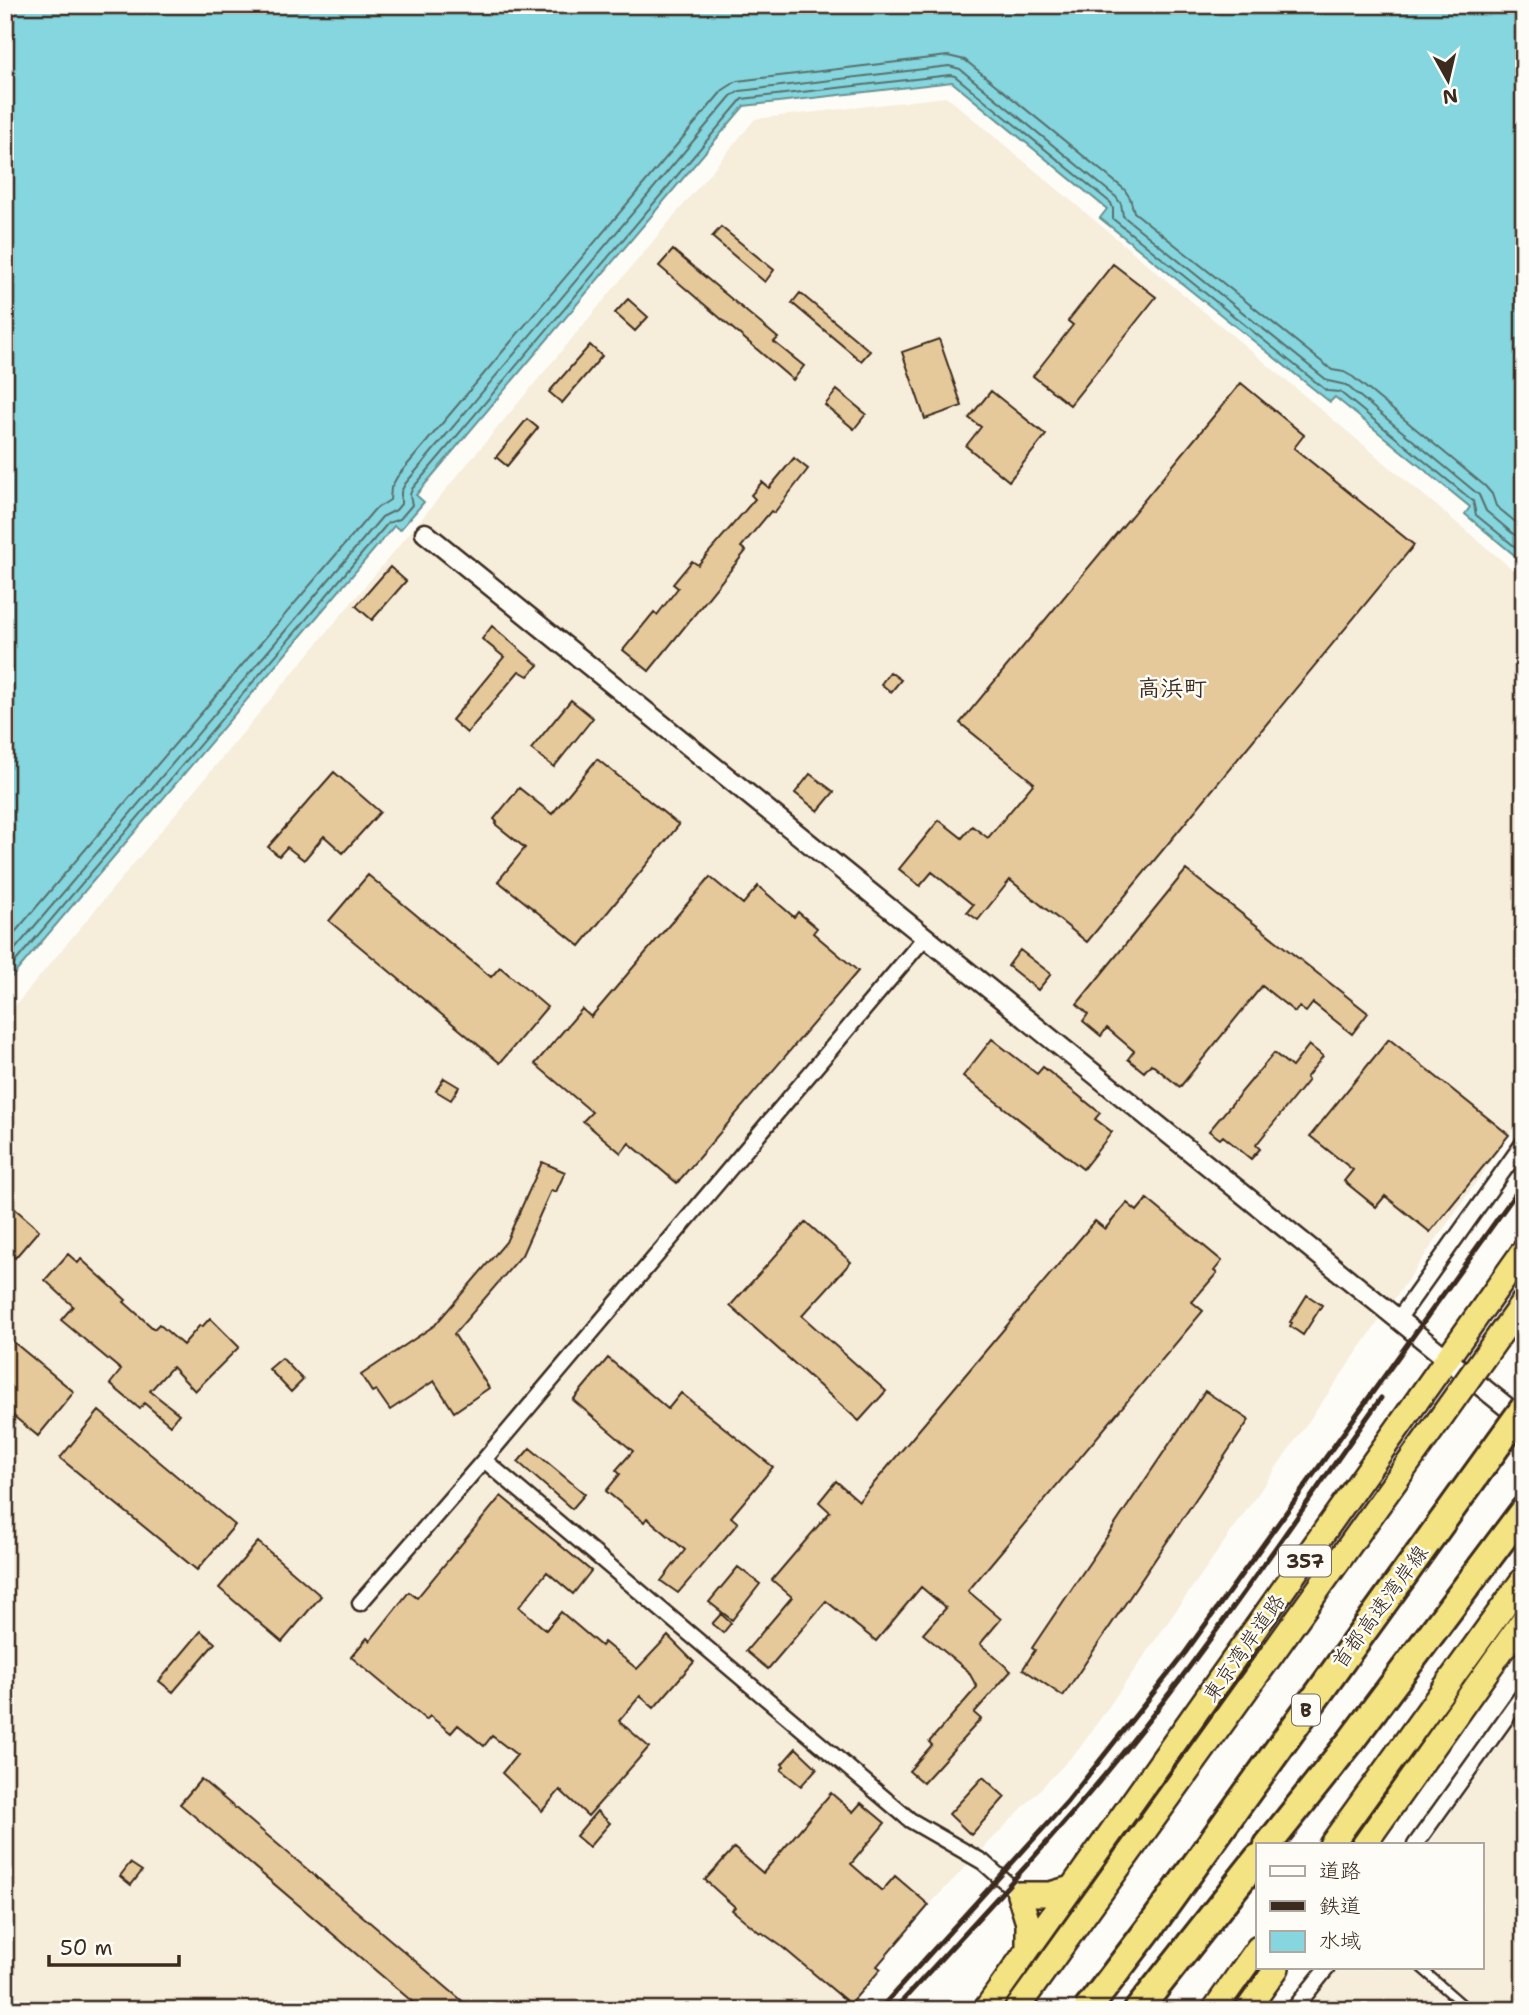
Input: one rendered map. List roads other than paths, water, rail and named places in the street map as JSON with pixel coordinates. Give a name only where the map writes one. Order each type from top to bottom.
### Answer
[{"type":"highway","name":"東京湾岸道路","points":[[987,2007],[1070,1888],[1162,1764],[1524,1250]]},
{"type":"highway","name":"東京湾岸道路","points":[[1016,2010],[1524,1301]]},
{"type":"highway","name":"首都高速湾岸線","points":[[1087,2010],[1154,1922],[1524,1408]]},
{"type":"highway","points":[[1270,1843],[1350,1742],[1524,1510]]},
{"type":"highway","points":[[1332,1843],[1524,1578]]},
{"type":"highway","points":[[1365,1843],[1524,1619]]},
{"type":"highway","points":[[1138,2010],[1256,1861]]},
{"type":"highway","points":[[1028,1948],[1028,1923],[1019,1894],[1049,1895],[1070,1888]]},
{"type":"highway","points":[[1214,2010],[1256,1951]]},
{"type":"highway","points":[[1247,2010],[1275,1969]]},
{"type":"street","points":[[425,533],[1524,1420]]},
{"type":"street","points":[[360,1603],[926,936]]},
{"type":"street","points":[[1399,1318],[1524,1142]]},
{"type":"street","points":[[484,1460],[911,1820],[983,1862],[1019,1894]]},
{"type":"street","points":[[1416,1843],[1524,1693]]},
{"type":"street","points":[[1293,2010],[1326,1969]]},
{"type":"lane","points":[[1422,1969],[1469,2010]]},
{"type":"water","points":[[5,5],[1524,5],[1524,563],[1465,514],[1470,507],[1335,397],[1330,402],[1100,218],[1107,209],[952,82],[744,106],[416,495],[424,502],[400,530],[394,526],[5,985]]},
{"type":"railway","points":[[879,2010],[1067,1802],[1185,1653],[1524,1182]]},
{"type":"railway","points":[[894,2010],[1007,1887],[1116,1761],[1219,1627],[1381,1398]]},
{"type":"district","name":"高浜町","points":[[1172,688]]}]
